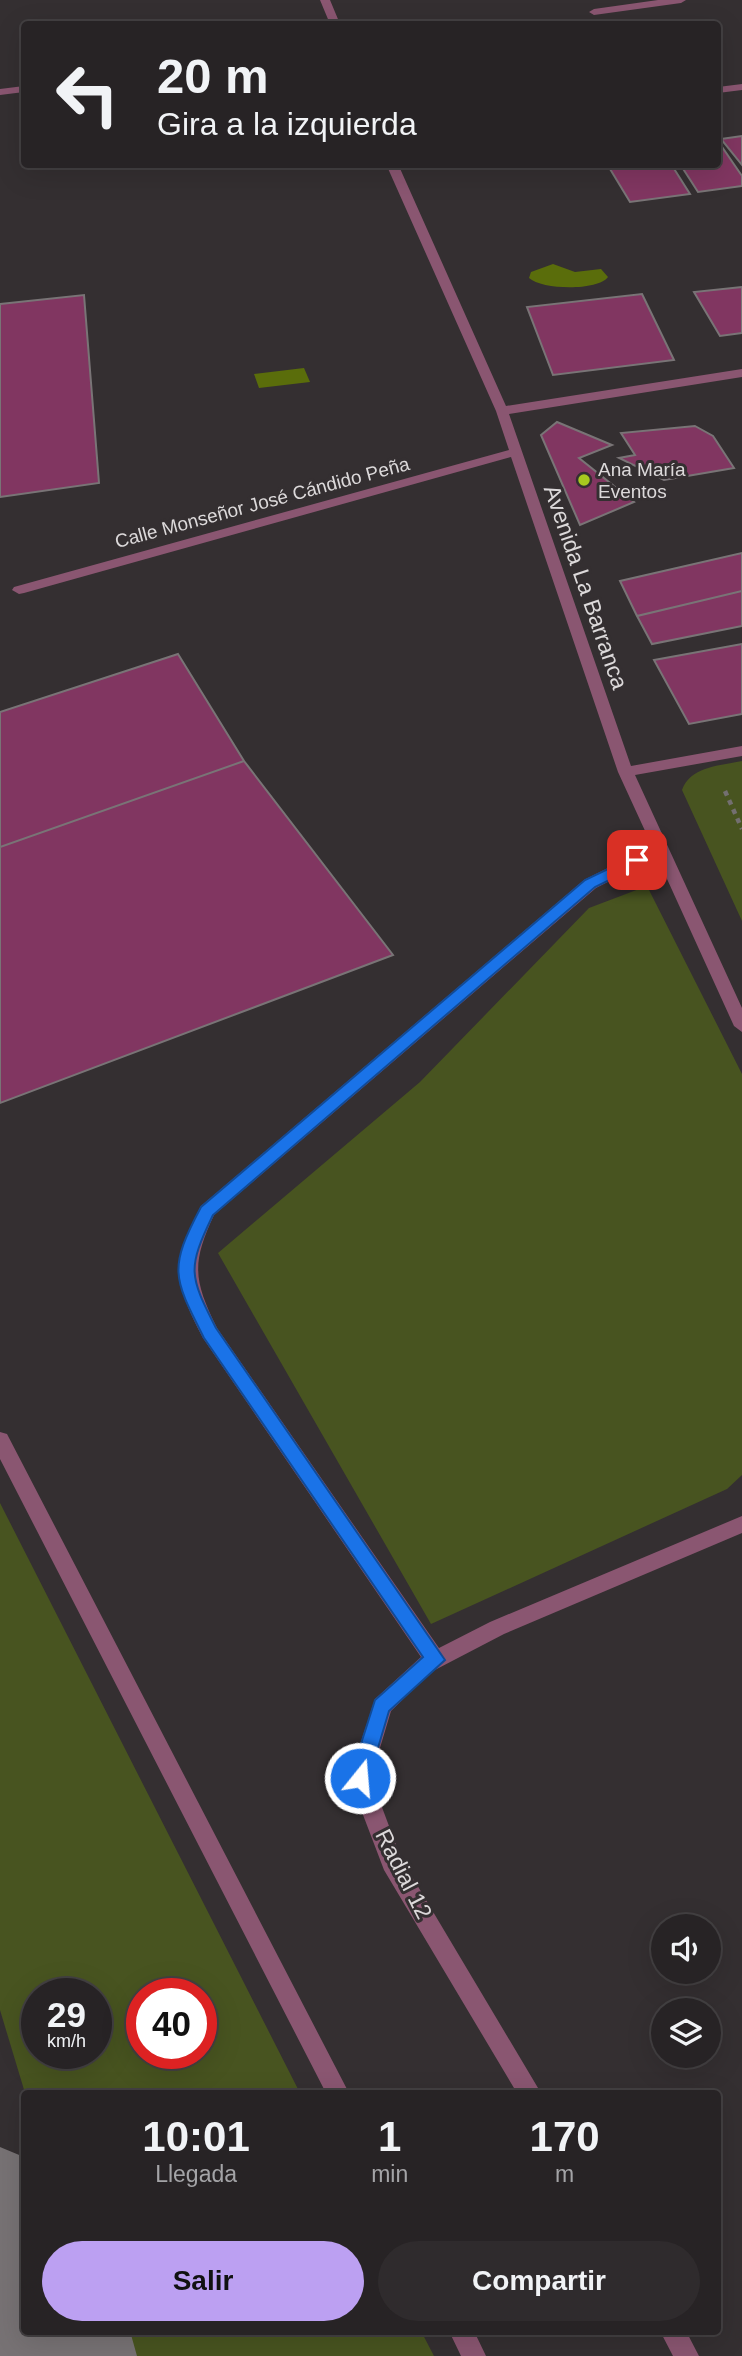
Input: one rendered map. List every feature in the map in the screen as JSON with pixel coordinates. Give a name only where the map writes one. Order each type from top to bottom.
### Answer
[{"type":"street","points":[[325,0],[334,21]]},
{"type":"street","points":[[585,0],[601,21]]},
{"type":"street","points":[[594,12],[681,0]]},
{"type":"street","points":[[721,90],[742,87]]},
{"type":"street","points":[[0,92],[21,89]]},
{"type":"street","name":"Avenida La Barranca","points":[[394,168],[502,411],[626,772],[742,1025]]},
{"type":"street","points":[[502,411],[742,373]]},
{"type":"street","name":"Calle Monseñor José Cándido Peña","points":[[19,590],[516,452]]},
{"type":"street","points":[[626,772],[742,751]]},
{"type":"street","points":[[435,1660],[210,1333],[188,1289],[186,1254],[207,1211],[292,1138],[590,884],[660,849]]},
{"type":"street","points":[[0,1440],[336,2090]]},
{"type":"street","name":"Radial 12","points":[[528,2090],[393,1863],[360,1778],[382,1706],[424,1666],[497,1628],[742,1524]]},
{"type":"street","points":[[463,2335],[474,2356]]},
{"type":"street","points":[[674,2335],[687,2356]]},
{"type":"path","points":[[732,783],[723,785],[742,829]]},
{"type":"shaded area","points":[[553,264],[575,272],[601,269],[608,277],[602,282],[582,287],[545,285],[529,278],[531,272]]},
{"type":"shaded area","points":[[304,368],[310,382],[259,388],[254,374]]},
{"type":"shaded area","points":[[742,761],[742,921],[682,790],[692,776],[707,768]]},
{"type":"shaded area","points":[[647,886],[742,1074],[742,1475],[727,1489],[431,1624],[218,1253],[420,1082],[589,908]]},
{"type":"shaded area","points":[[0,1503],[298,2090],[24,2090],[0,2010]]},
{"type":"shaded area","points":[[97,2335],[423,2335],[434,2356],[103,2356]]},
{"type":"building","points":[[742,136],[742,165],[721,139]]},
{"type":"building","points":[[721,145],[742,176],[742,186],[698,192],[683,168],[721,168]]},
{"type":"building","points":[[609,168],[674,168],[690,194],[630,202]]},
{"type":"building","points":[[742,287],[742,333],[720,336],[694,292]]},
{"type":"building","points":[[642,294],[674,360],[553,375],[527,307]]},
{"type":"building","points":[[84,295],[99,483],[0,497],[0,304]]},
{"type":"building","name":"Ana María Eventos","points":[[557,422],[612,445],[579,458],[634,502],[580,525],[541,435]]},
{"type":"building","points":[[695,426],[713,436],[734,468],[664,480],[619,458],[635,455],[621,433]]},
{"type":"building","points":[[742,553],[742,591],[637,616],[620,581]]},
{"type":"building","points":[[742,591],[742,626],[652,644],[637,616]]},
{"type":"building","points":[[742,644],[742,714],[689,724],[654,660]]},
{"type":"building","points":[[178,654],[244,761],[0,847],[0,712]]},
{"type":"building","points":[[244,761],[393,955],[0,1103],[0,847]]},
{"type":"taxiway","points":[[0,2252],[21,2325]]},
{"type":"taxiway","points":[[24,2335],[30,2356]]},
{"type":"place","name":"Ana María Eventos","points":[[584,480]]},
{"type":"route","points":[[360,1778],[382,1706],[424,1666],[435,1660],[210,1333],[188,1289],[186,1254],[207,1211],[590,884],[637,860]]}]
